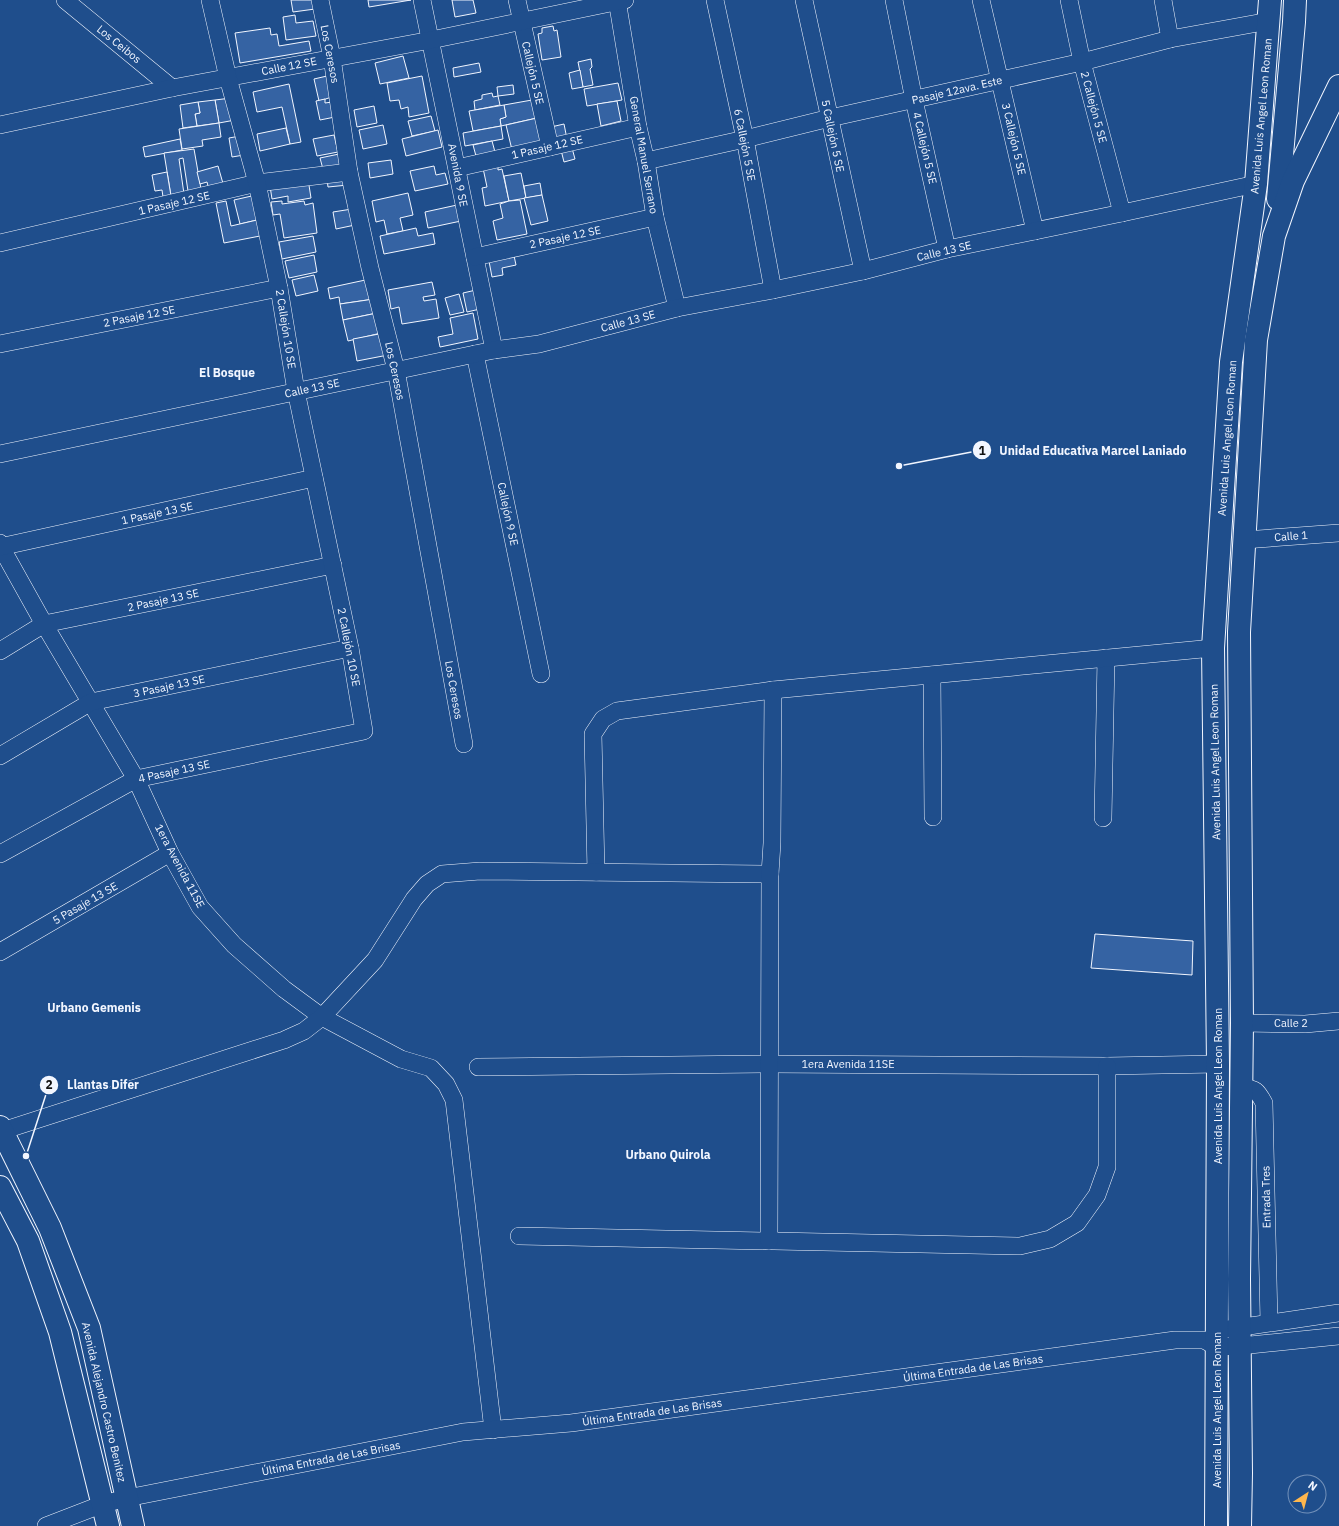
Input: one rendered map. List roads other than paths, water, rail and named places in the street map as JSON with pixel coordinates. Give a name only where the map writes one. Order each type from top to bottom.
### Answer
[{"type":"main road","name":"Avenida Luis Angel Leon Roman","points":[[1240,1526],[1242,1022],[1238,692],[1239,632],[1256,340],[1274,236],[1295,0]]},
{"type":"main road","name":"Avenida Luis Angel Leon Roman","points":[[1216,1526],[1213,1339],[1218,1064],[1213,648],[1232,362],[1256,184],[1269,11]]},
{"type":"main road","name":"Avenida Luis Angel Leon Roman","points":[[1274,236],[1293,181],[1339,86]]},
{"type":"main road","name":"Avenida Alejandro Castro Benitez","points":[[1,1129],[50,1228],[89,1328],[132,1526]]},
{"type":"main road","points":[[0,1187],[28,1241],[60,1332],[108,1526]]},
{"type":"street","name":"Los Ceibos","points":[[66,0],[172,88]]},
{"type":"street","name":"2 Callejón 10 SE","points":[[210,0],[228,78],[258,183],[279,288],[296,391],[350,648],[364,731]]},
{"type":"street","name":"Los Ceresos","points":[[320,0],[332,58],[349,172],[370,268],[396,370],[464,744]]},
{"type":"street","name":"Avenida 9 SE","points":[[422,0],[494,350]]},
{"type":"street","name":"Callejón 5 SE","points":[[517,0],[550,147]]},
{"type":"street","name":"6 Callejón 5 SE","points":[[715,0],[745,139],[773,290]]},
{"type":"street","name":"5 Callejón 5 SE","points":[[804,0],[863,271]]},
{"type":"street","name":"4 Callejón 5 SE","points":[[894,0],[914,100],[947,249]]},
{"type":"street","name":"3 Callejón 5 SE","points":[[981,0],[1035,231]]},
{"type":"street","name":"2 Callejón 5 SE","points":[[1069,0],[1082,62],[1122,213]]},
{"type":"street","points":[[1163,0],[1170,39]]},
{"type":"street","name":"Calle 12 SE","points":[[0,125],[172,88],[431,40],[620,1]]},
{"type":"street","name":"General Manuel Serrano","points":[[620,1],[638,127],[646,160],[655,217],[677,308]]},
{"type":"street","name":"Pasaje 12ava. Este","points":[[646,160],[745,139],[830,118],[1082,62],[1269,11]]},
{"type":"street","name":"1 Pasaje 12 SE","points":[[457,168],[638,127]]},
{"type":"street","name":"1 Pasaje 12 SE","points":[[0,243],[258,183],[349,172]]},
{"type":"street","name":"Calle 13 SE","points":[[0,454],[494,350],[540,344],[677,308],[863,271],[947,249],[1256,184]]},
{"type":"street","name":"2 Pasaje 12 SE","points":[[475,257],[655,217]]},
{"type":"street","name":"2 Pasaje 12 SE","points":[[0,344],[279,288]]},
{"type":"street","name":"Callejón 9 SE","points":[[475,354],[541,674]]},
{"type":"street","name":"1 Pasaje 13 SE","points":[[0,546],[314,478]]},
{"type":"street","name":"Calle 1","points":[[1244,540],[1339,533]]},
{"type":"street","name":"1era Avenida 11SE","points":[[0,546],[44,624],[136,779],[170,853],[200,907],[234,945],[284,989],[322,1017],[401,1059],[431,1068],[446,1084],[454,1100],[493,1430]]},
{"type":"street","name":"2 Pasaje 13 SE","points":[[0,651],[44,624],[333,565]]},
{"type":"street","name":"3 Pasaje 13 SE","points":[[0,756],[91,702],[350,648]]},
{"type":"street","points":[[596,872],[593,734],[603,719],[617,711],[774,690],[1213,648]]},
{"type":"street","points":[[1103,818],[1106,658]]},
{"type":"street","points":[[932,675],[933,817]]},
{"type":"street","points":[[769,1241],[770,874],[772,843],[774,690]]},
{"type":"street","name":"4 Pasaje 13 SE","points":[[0,854],[136,779],[364,731]]},
{"type":"street","name":"5 Pasaje 13 SE","points":[[0,952],[170,853]]},
{"type":"street","points":[[1,1129],[284,1040],[304,1031],[322,1017],[375,960],[414,899],[427,884],[442,874],[480,870],[770,874]]},
{"type":"street","name":"Calle 2","points":[[1242,1022],[1305,1024],[1339,1021]]},
{"type":"street","name":"1era Avenida 11SE","points":[[478,1067],[770,1064],[1107,1066],[1218,1064]]},
{"type":"street","points":[[519,1236],[1020,1246],[1050,1239],[1077,1223],[1097,1195],[1107,1167],[1107,1066]]},
{"type":"street","name":"Entrada Tres","points":[[1241,1087],[1258,1091],[1264,1103],[1269,1322]]},
{"type":"street","name":"Última Entrada de Las Brisas","points":[[1240,1337],[1269,1322],[1339,1314]]},
{"type":"street","name":"Última Entrada de Las Brisas","points":[[46,1526],[103,1504],[126,1498],[463,1432],[571,1423],[1175,1340],[1240,1337],[1339,1336]]},
{"type":"place","name":"Unidad Educativa Marcel Laniado","points":[[899,466]]},
{"type":"place","name":"Llantas Difer","points":[[26,1156]]},
{"type":"district","name":"El Bosque","points":[[227,373]]},
{"type":"district","name":"Urbano Gemenis","points":[[94,1008]]},
{"type":"district","name":"Urbano Quirola","points":[[668,1155]]}]
